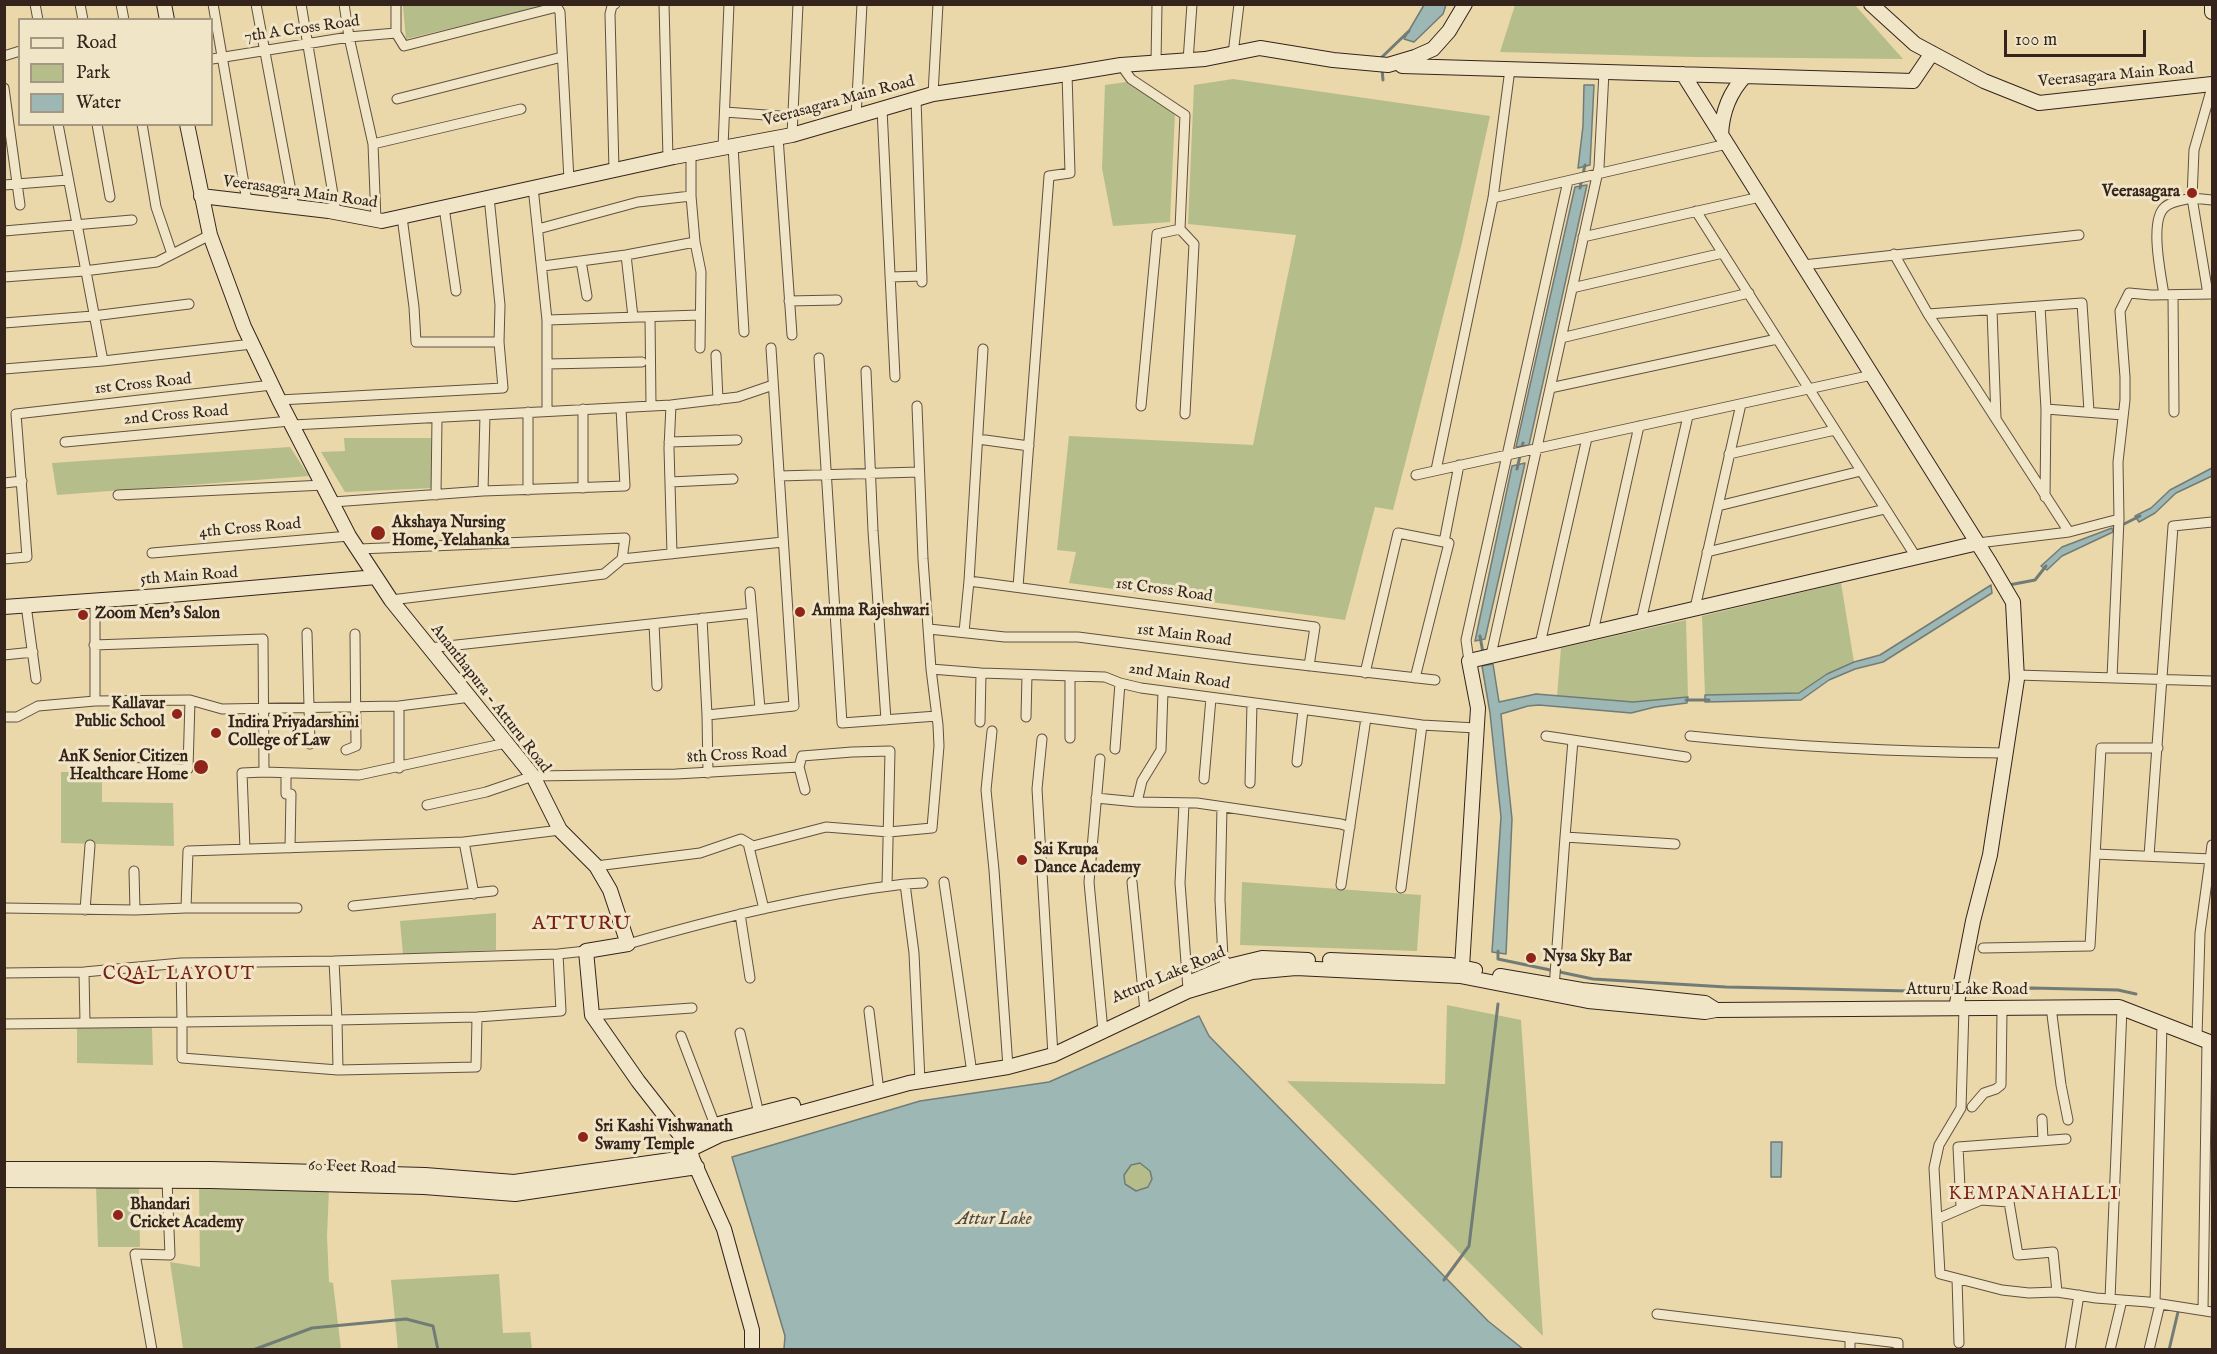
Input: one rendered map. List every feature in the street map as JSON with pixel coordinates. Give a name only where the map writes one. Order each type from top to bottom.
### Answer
[{"type":"street","points":[[213,4],[248,201]]},
{"type":"street","points":[[256,4],[294,207]]},
{"type":"street","points":[[301,4],[336,212]]},
{"type":"street","points":[[344,4],[373,144],[376,220]]},
{"type":"street","points":[[396,4],[396,33],[404,46],[557,7],[560,12],[569,180]]},
{"type":"street","points":[[614,170],[610,14],[615,4]]},
{"type":"street","points":[[664,4],[668,158]]},
{"type":"street","points":[[729,4],[725,112],[744,332]]},
{"type":"street","points":[[792,135],[798,4]]},
{"type":"street","points":[[856,117],[862,4]]},
{"type":"street","points":[[933,94],[938,4]]},
{"type":"street","points":[[1156,63],[1157,4]]},
{"type":"street","points":[[1188,61],[1192,4]]},
{"type":"street","points":[[1233,54],[1239,4]]},
{"type":"street","name":"Veerasagara Main Road","points":[[201,196],[336,212],[382,221],[691,153],[792,135],[933,94],[1121,65],[1188,61],[1260,48],[1334,60],[1388,65],[1433,49],[1449,31],[1465,4]]},
{"type":"street","name":"Veerasagara Main Road","points":[[1871,4],[1915,44],[1984,81],[2039,103],[2212,85]]},
{"type":"street","points":[[2212,4],[2212,12]]},
{"type":"street","name":"7th A Cross Road","points":[[213,59],[349,37],[396,33]]},
{"type":"street","points":[[1388,65],[1913,81],[1932,53]]},
{"type":"street","points":[[397,99],[562,57]]},
{"type":"street","points":[[1121,65],[1131,79],[1185,115],[1180,229],[1194,244],[1185,414]]},
{"type":"street","points":[[1436,470],[1493,198],[1510,69]]},
{"type":"street","points":[[1491,656],[1532,450],[1550,388],[1583,237],[1593,175],[1604,72]]},
{"type":"street","points":[[1018,587],[1049,176],[1070,173],[1067,74]]},
{"type":"street","points":[[1683,74],[2013,602],[2017,675],[1990,855],[1973,921],[1960,1008],[1961,1108],[1939,1144],[1934,1168],[1940,1274],[2002,1290],[2029,1293],[2057,1292],[2208,1311],[2209,1192],[2206,1040],[2200,933],[2212,859],[2212,844]]},
{"type":"street","points":[[1724,139],[1722,118],[1727,103],[1745,76]]},
{"type":"street","points":[[2112,678],[2119,519],[2118,462],[2125,377],[2120,311],[2129,293],[2210,294],[2192,198],[2194,150],[2212,85]]},
{"type":"street","points":[[4,88],[20,206]]},
{"type":"street","points":[[890,277],[922,279],[916,99]]},
{"type":"street","points":[[373,144],[521,109]]},
{"type":"street","points":[[882,109],[895,377]]},
{"type":"street","points":[[725,112],[793,117]]},
{"type":"street","name":"1st Cross Road","points":[[58,126],[84,271],[103,361]]},
{"type":"street","points":[[97,126],[110,197]]},
{"type":"street","points":[[142,126],[156,207],[172,254]]},
{"type":"street","name":"Ananthapura - Atturu Road","points":[[187,126],[210,235],[252,344],[350,536],[391,600],[532,776],[560,830],[596,866],[610,890],[628,944]]},
{"type":"street","points":[[778,137],[792,335]]},
{"type":"street","points":[[1493,198],[1593,175],[1724,139]]},
{"type":"street","points":[[691,153],[691,196],[695,242],[702,272],[700,348]]},
{"type":"street","points":[[4,185],[68,180]]},
{"type":"street","points":[[1462,967],[1478,708],[1466,640],[1572,180]]},
{"type":"street","points":[[533,188],[547,320],[547,411]]},
{"type":"street","points":[[538,228],[638,202],[691,196]]},
{"type":"street","points":[[279,400],[503,388],[499,342],[500,305],[489,197]]},
{"type":"street","points":[[1583,237],[1760,197]]},
{"type":"street","points":[[2174,412],[2168,295],[2157,225],[2159,213],[2167,204],[2192,198],[2212,200]]},
{"type":"street","points":[[444,207],[456,291]]},
{"type":"street","points":[[1696,211],[1916,557]]},
{"type":"street","points":[[402,217],[414,307],[416,342],[499,342]]},
{"type":"street","points":[[4,231],[132,220]]},
{"type":"street","points":[[1141,406],[1156,234],[1180,229]]},
{"type":"street","points":[[4,277],[84,271],[157,262],[210,235]]},
{"type":"street","points":[[1803,265],[2079,235]]},
{"type":"street","points":[[543,266],[626,255],[695,242]]},
{"type":"street","points":[[1572,288],[1723,253]]},
{"type":"street","points":[[1894,254],[1928,314],[2069,532]]},
{"type":"street","points":[[626,255],[633,317]]},
{"type":"street","points":[[581,261],[587,296]]},
{"type":"street","points":[[1561,338],[1749,293]]},
{"type":"street","points":[[789,301],[837,300]]},
{"type":"street","points":[[1928,314],[2082,303],[2089,411]]},
{"type":"street","points":[[4,323],[93,316],[189,304]]},
{"type":"street","points":[[2040,306],[2046,409],[2045,497]]},
{"type":"street","points":[[1992,310],[1996,420]]},
{"type":"street","points":[[547,320],[700,315]]},
{"type":"street","points":[[650,316],[651,406]]},
{"type":"street","points":[[1550,388],[1777,339]]},
{"type":"street","points":[[4,369],[103,361],[252,344]]},
{"type":"street","points":[[707,715],[794,706],[771,348]]},
{"type":"street","points":[[964,633],[983,350]]},
{"type":"street","points":[[716,355],[718,400]]},
{"type":"street","points":[[819,358],[842,723],[937,716]]},
{"type":"street","points":[[547,364],[642,362]]},
{"type":"street","points":[[866,371],[870,474],[886,720]]},
{"type":"street","points":[[1416,475],[1872,375]]},
{"type":"street","name":"1st Cross Road","points":[[22,481],[16,414],[272,385]]},
{"type":"street","name":"2nd Cross Road","points":[[65,442],[292,423],[437,418],[671,405],[738,397],[773,385]]},
{"type":"street","points":[[1695,608],[1741,404]]},
{"type":"street","points":[[671,405],[669,442],[672,554]]},
{"type":"street","points":[[596,866],[700,853],[741,839],[753,846],[826,827],[889,832],[932,828],[939,746],[928,629],[916,406]]},
{"type":"street","points":[[333,502],[483,491],[625,486],[621,408]]},
{"type":"street","points":[[583,409],[583,488]]},
{"type":"street","points":[[2046,409],[2123,415]]},
{"type":"street","points":[[528,412],[528,490]]},
{"type":"street","points":[[483,491],[485,415]]},
{"type":"street","points":[[1641,621],[1688,416]]},
{"type":"street","points":[[436,495],[437,418]]},
{"type":"street","points":[[1593,632],[1639,426]]},
{"type":"street","points":[[1730,454],[1835,430]]},
{"type":"street","points":[[1540,644],[1587,438]]},
{"type":"street","points":[[978,439],[1029,446]]},
{"type":"street","points":[[669,442],[737,440]]},
{"type":"street","points":[[1444,542],[1459,465]]},
{"type":"street","points":[[1718,506],[1861,471]]},
{"type":"street","points":[[779,476],[919,472]]},
{"type":"street","points":[[670,482],[733,479]]},
{"type":"street","points":[[4,483],[22,481],[27,557],[4,559]]},
{"type":"street","points":[[118,495],[324,485]]},
{"type":"street","points":[[1707,552],[1886,509]]},
{"type":"street","points":[[1469,661],[1978,543],[2069,532],[2119,519]]},
{"type":"street","points":[[2149,856],[2173,526],[2212,522]]},
{"type":"street","points":[[1365,673],[1398,533],[1449,543],[1414,678]]},
{"type":"street","name":"4th Cross Road","points":[[152,553],[350,536]]},
{"type":"street","points":[[358,549],[508,545],[626,538],[622,559]]},
{"type":"street","points":[[391,600],[604,574],[622,559],[783,542]]},
{"type":"street","name":"5th Main Road","points":[[4,607],[376,577]]},
{"type":"street","name":"1st Cross Road","points":[[969,581],[1315,627],[1309,666]]},
{"type":"street","points":[[750,592],[760,709]]},
{"type":"street","points":[[95,601],[95,701]]},
{"type":"street","points":[[26,605],[36,679]]},
{"type":"street","points":[[429,648],[752,613]]},
{"type":"street","points":[[702,618],[708,773]]},
{"type":"street","points":[[654,624],[657,686]]},
{"type":"street","name":"1st Main Road","points":[[928,629],[1005,637],[1078,637],[1435,680]]},
{"type":"street","points":[[307,633],[310,744]]},
{"type":"street","points":[[346,750],[356,746],[355,634]]},
{"type":"street","points":[[94,645],[263,639],[264,772]]},
{"type":"street","points":[[4,655],[33,652]]},
{"type":"street","name":"2nd Main Road","points":[[931,669],[1105,677],[1120,683],[1211,698],[1422,725],[1476,728]]},
{"type":"street","points":[[980,722],[981,673]]},
{"type":"street","points":[[1026,717],[1027,675]]},
{"type":"street","points":[[2017,675],[2212,681]]},
{"type":"street","points":[[1070,676],[1070,738]]},
{"type":"street","points":[[1115,749],[1120,683]]},
{"type":"street","points":[[1137,802],[1142,781],[1161,750],[1162,691]]},
{"type":"street","points":[[4,717],[17,717],[38,706],[95,701],[190,700],[222,710],[399,706],[471,698]]},
{"type":"street","points":[[1204,778],[1211,698]]},
{"type":"street","points":[[76,765],[188,769],[190,700]]},
{"type":"street","points":[[1250,783],[1252,703]]},
{"type":"street","points":[[399,706],[399,768]]},
{"type":"street","points":[[1298,762],[1303,710]]},
{"type":"street","points":[[1341,885],[1366,718]]},
{"type":"street","points":[[1401,888],[1422,725]]},
{"type":"street","points":[[992,731],[986,790],[994,870],[1007,1063]]},
{"type":"street","points":[[1546,736],[1686,757]]},
{"type":"street","points":[[1690,736],[1803,746],[1933,753],[2006,753]]},
{"type":"street","points":[[1042,739],[1037,789],[1053,1051]]},
{"type":"street","points":[[1553,990],[1573,740]]},
{"type":"street","points":[[245,849],[242,773],[359,775],[506,743]]},
{"type":"street","points":[[1983,948],[2090,946],[2100,748],[2158,748]]},
{"type":"street","name":"8th Cross Road","points":[[427,805],[486,792],[532,776],[708,773],[799,768],[802,756],[890,751],[889,832]]},
{"type":"street","points":[[1100,759],[1089,882],[1103,1027]]},
{"type":"street","points":[[799,768],[805,790]]},
{"type":"street","points":[[285,773],[286,794],[291,795],[290,848]]},
{"type":"street","points":[[1096,798],[1197,804],[1350,827]]},
{"type":"street","points":[[1184,804],[1180,883],[1188,987]]},
{"type":"street","points":[[1222,807],[1220,900],[1223,958],[1229,966]]},
{"type":"street","points":[[186,908],[188,851],[464,842],[560,830]]},
{"type":"street","points":[[887,886],[889,832]]},
{"type":"street","points":[[1565,837],[1675,844]]},
{"type":"street","points":[[464,842],[474,894]]},
{"type":"street","points":[[748,843],[764,909]]},
{"type":"street","points":[[85,910],[90,845]]},
{"type":"street","points":[[2095,854],[2212,859]]},
{"type":"street","points":[[134,871],[135,910]]},
{"type":"street","points":[[945,882],[972,1069]]},
{"type":"street","points":[[1132,882],[1144,1007]]},
{"type":"street","points":[[4,973],[84,972],[181,963],[558,954],[628,944],[740,914],[848,891],[923,883]]},
{"type":"street","points":[[905,884],[914,953],[919,1077]]},
{"type":"street","points":[[353,906],[493,891]]},
{"type":"street","points":[[4,908],[85,910],[297,908]]},
{"type":"street","points":[[740,914],[750,978]]},
{"type":"street","points":[[586,951],[592,1016],[691,1153],[724,1229],[752,1330],[752,1350]]},
{"type":"street","points":[[4,1024],[477,1017],[561,1011],[558,954]]},
{"type":"street","name":"Atturu Lake Road","points":[[691,1153],[715,1125],[919,1077],[1007,1063],[1053,1051],[1229,966],[1262,958],[1451,965],[1553,990]]},
{"type":"street","points":[[334,961],[338,1070]]},
{"type":"street","points":[[181,963],[182,1058],[338,1070],[476,1067],[477,1017]]},
{"type":"street","name":"Atturu Lake Road","points":[[1188,987],[1252,972],[1296,968],[1460,976],[1553,990],[1706,1003],[1716,1010],[2122,1008],[2206,1040]]},
{"type":"street","points":[[84,972],[85,1023]]},
{"type":"street","points":[[2051,1007],[2068,1120]]},
{"type":"street","points":[[592,1016],[692,1008]]},
{"type":"street","points":[[2110,1299],[2122,1008]]},
{"type":"street","points":[[869,1011],[878,1087]]},
{"type":"street","points":[[1972,1107],[1984,1094],[2001,1085],[2001,1012]]},
{"type":"street","points":[[2149,1350],[2157,1303],[2162,1024]]},
{"type":"street","points":[[740,1033],[759,1114]]},
{"type":"street","points":[[681,1036],[715,1125]]},
{"type":"street","name":"Atturu Lake Road","points":[[691,1153],[720,1135],[878,1087]]},
{"type":"street","points":[[2042,1119],[2043,1140]]},
{"type":"street","points":[[1939,1144],[1958,1147],[2066,1139]]},
{"type":"street","points":[[1958,1147],[1961,1208]]},
{"type":"street","name":"60 Feet Road","points":[[4,1169],[211,1169],[425,1175],[514,1182],[691,1153]]},
{"type":"street","name":"60 Feet Road","points":[[4,1180],[167,1180],[424,1187],[515,1194],[691,1153]]},
{"type":"street","points":[[152,1350],[135,1254],[170,1255],[167,1180]]},
{"type":"street","points":[[1937,1219],[1981,1200],[2009,1202],[2018,1255],[2053,1252],[2057,1292]]},
{"type":"street","points":[[1957,1279],[1959,1343]]},
{"type":"street","points":[[2070,1350],[2079,1295]]},
{"type":"street","points":[[2110,1350],[2122,1300]]},
{"type":"street","points":[[1657,1314],[1898,1343],[1898,1350]]},
{"type":"street","points":[[1850,1337],[1850,1350]]},
{"type":"green space","points":[[548,5],[406,39],[403,6]]},
{"type":"green space","points":[[1515,5],[1855,5],[1903,59],[1500,52]]},
{"type":"green space","points":[[1233,79],[1490,116],[1462,243],[1393,510],[1375,507],[1345,620],[1069,583],[1076,552],[1057,550],[1069,436],[1253,445],[1296,235],[1188,224],[1194,85]]},
{"type":"green space","points":[[1126,82],[1175,112],[1170,222],[1113,226],[1102,168],[1105,85]]},
{"type":"green space","points":[[344,438],[431,438],[433,488],[345,492],[321,452],[345,451]]},
{"type":"green space","points":[[290,447],[309,476],[57,495],[52,463]]},
{"type":"green space","points":[[1841,583],[1854,662],[1827,674],[1799,693],[1705,695],[1702,616]]},
{"type":"green space","points":[[1686,620],[1688,697],[1633,702],[1557,696],[1561,648]]},
{"type":"green space","points":[[61,772],[102,772],[102,802],[173,803],[174,846],[61,843]]},
{"type":"green space","points":[[1242,882],[1421,895],[1417,951],[1240,945]]},
{"type":"green space","points":[[496,913],[496,950],[403,954],[400,921]]},
{"type":"green space","points":[[1447,1005],[1521,1020],[1543,1336],[1287,1081],[1445,1084]]},
{"type":"green space","points":[[77,1027],[152,1028],[153,1065],[77,1063]]},
{"type":"green space","points":[[1138,1163],[1148,1167],[1152,1177],[1148,1187],[1138,1191],[1128,1187],[1124,1177],[1128,1167]]},
{"type":"green space","name":"Bhandari Cricket Academy","points":[[96,1184],[139,1184],[140,1247],[98,1247]]},
{"type":"green space","points":[[199,1185],[329,1189],[327,1236],[329,1282],[333,1283],[341,1349],[181,1349],[183,1348],[170,1262],[200,1267]]},
{"type":"green space","points":[[499,1274],[503,1333],[530,1332],[532,1349],[398,1349],[391,1280]]},
{"type":"water","points":[[1424,5],[1446,5],[1443,14],[1414,42],[1404,39]]},
{"type":"water","points":[[1584,85],[1594,85],[1590,165],[1578,168],[1583,126]]},
{"type":"water","points":[[1587,185],[1529,445],[1516,447],[1575,187]]},
{"type":"water","points":[[1525,463],[1485,639],[1475,641],[1512,466]]},
{"type":"water","points":[[2212,468],[2212,476],[2176,493],[2155,513],[2139,522],[2135,516],[2151,508],[2170,490]]},
{"type":"water","points":[[2112,528],[2113,532],[2062,556],[2047,570],[2041,566],[2062,547]]},
{"type":"water","points":[[1991,585],[1992,593],[1883,662],[1855,669],[1829,680],[1801,700],[1705,702],[1705,695],[1799,693],[1827,674],[1854,662],[1880,655]]},
{"type":"water","points":[[1493,664],[1499,702],[1536,694],[1633,702],[1688,697],[1687,703],[1631,713],[1539,705],[1501,714],[1512,819],[1506,954],[1492,952],[1501,817],[1490,713],[1482,666]]},
{"type":"water","name":"Attur Lake","points":[[1199,1016],[1209,1036],[1488,1321],[1523,1349],[784,1349],[785,1336],[732,1157],[920,1101],[1049,1082]],"holes":[[[1140,1163],[1150,1171],[1152,1179],[1148,1187],[1136,1191],[1125,1184],[1124,1175],[1131,1165]]]},
{"type":"water","points":[[1771,1142],[1782,1142],[1781,1177],[1771,1177]]},
{"type":"waterway","points":[[1382,57],[1409,31]]},
{"type":"waterway","points":[[1382,69],[1383,80]]},
{"type":"waterway","points":[[1580,188],[1585,165]]},
{"type":"waterway","points":[[1517,469],[1523,443]]},
{"type":"waterway","points":[[2122,525],[2140,516]]},
{"type":"waterway","points":[[2009,585],[2035,580],[2046,566]]},
{"type":"waterway","points":[[1480,636],[1483,653]]},
{"type":"waterway","points":[[1686,700],[1709,700]]},
{"type":"waterway","points":[[1498,951],[1498,959],[1593,979],[1726,987],[1956,990]]},
{"type":"waterway","points":[[1962,990],[2031,988],[2118,990],[2136,994]]},
{"type":"waterway","points":[[1444,1280],[1469,1246],[1498,1004]]},
{"type":"waterway","points":[[2169,1350],[2178,1312]]},
{"type":"waterway","points":[[253,1350],[312,1328],[406,1319],[433,1326],[438,1350]]},
{"type":"place","name":"Veerasagara","points":[[2192,193]]},
{"type":"place","name":"Akshaya Nursing Home, Yelahanka","points":[[378,533]]},
{"type":"place","name":"Amma Rajeshwari","points":[[800,612]]},
{"type":"place","name":"Zoom Men's Salon","points":[[83,615]]},
{"type":"place","name":"Kallavar Public School","points":[[177,714]]},
{"type":"place","name":"Indira Priyadarshini College of Law","points":[[216,733]]},
{"type":"place","name":"AnK Senior Citizen Healthcare Home","points":[[201,767]]},
{"type":"place","name":"Sai Krupa Dance Academy","points":[[1022,860]]},
{"type":"place","name":"Nysa Sky Bar","points":[[1531,958]]},
{"type":"place","name":"Sri Kashi Vishwanath Swamy Temple","points":[[583,1137]]},
{"type":"place","name":"Bhandari Cricket Academy","points":[[118,1215]]},
{"type":"district","name":"ATTURU","points":[[582,925]]},
{"type":"district","name":"CQAL LAYOUT","points":[[179,975]]},
{"type":"district","name":"KEMPANAHALLI","points":[[2034,1195]]}]
